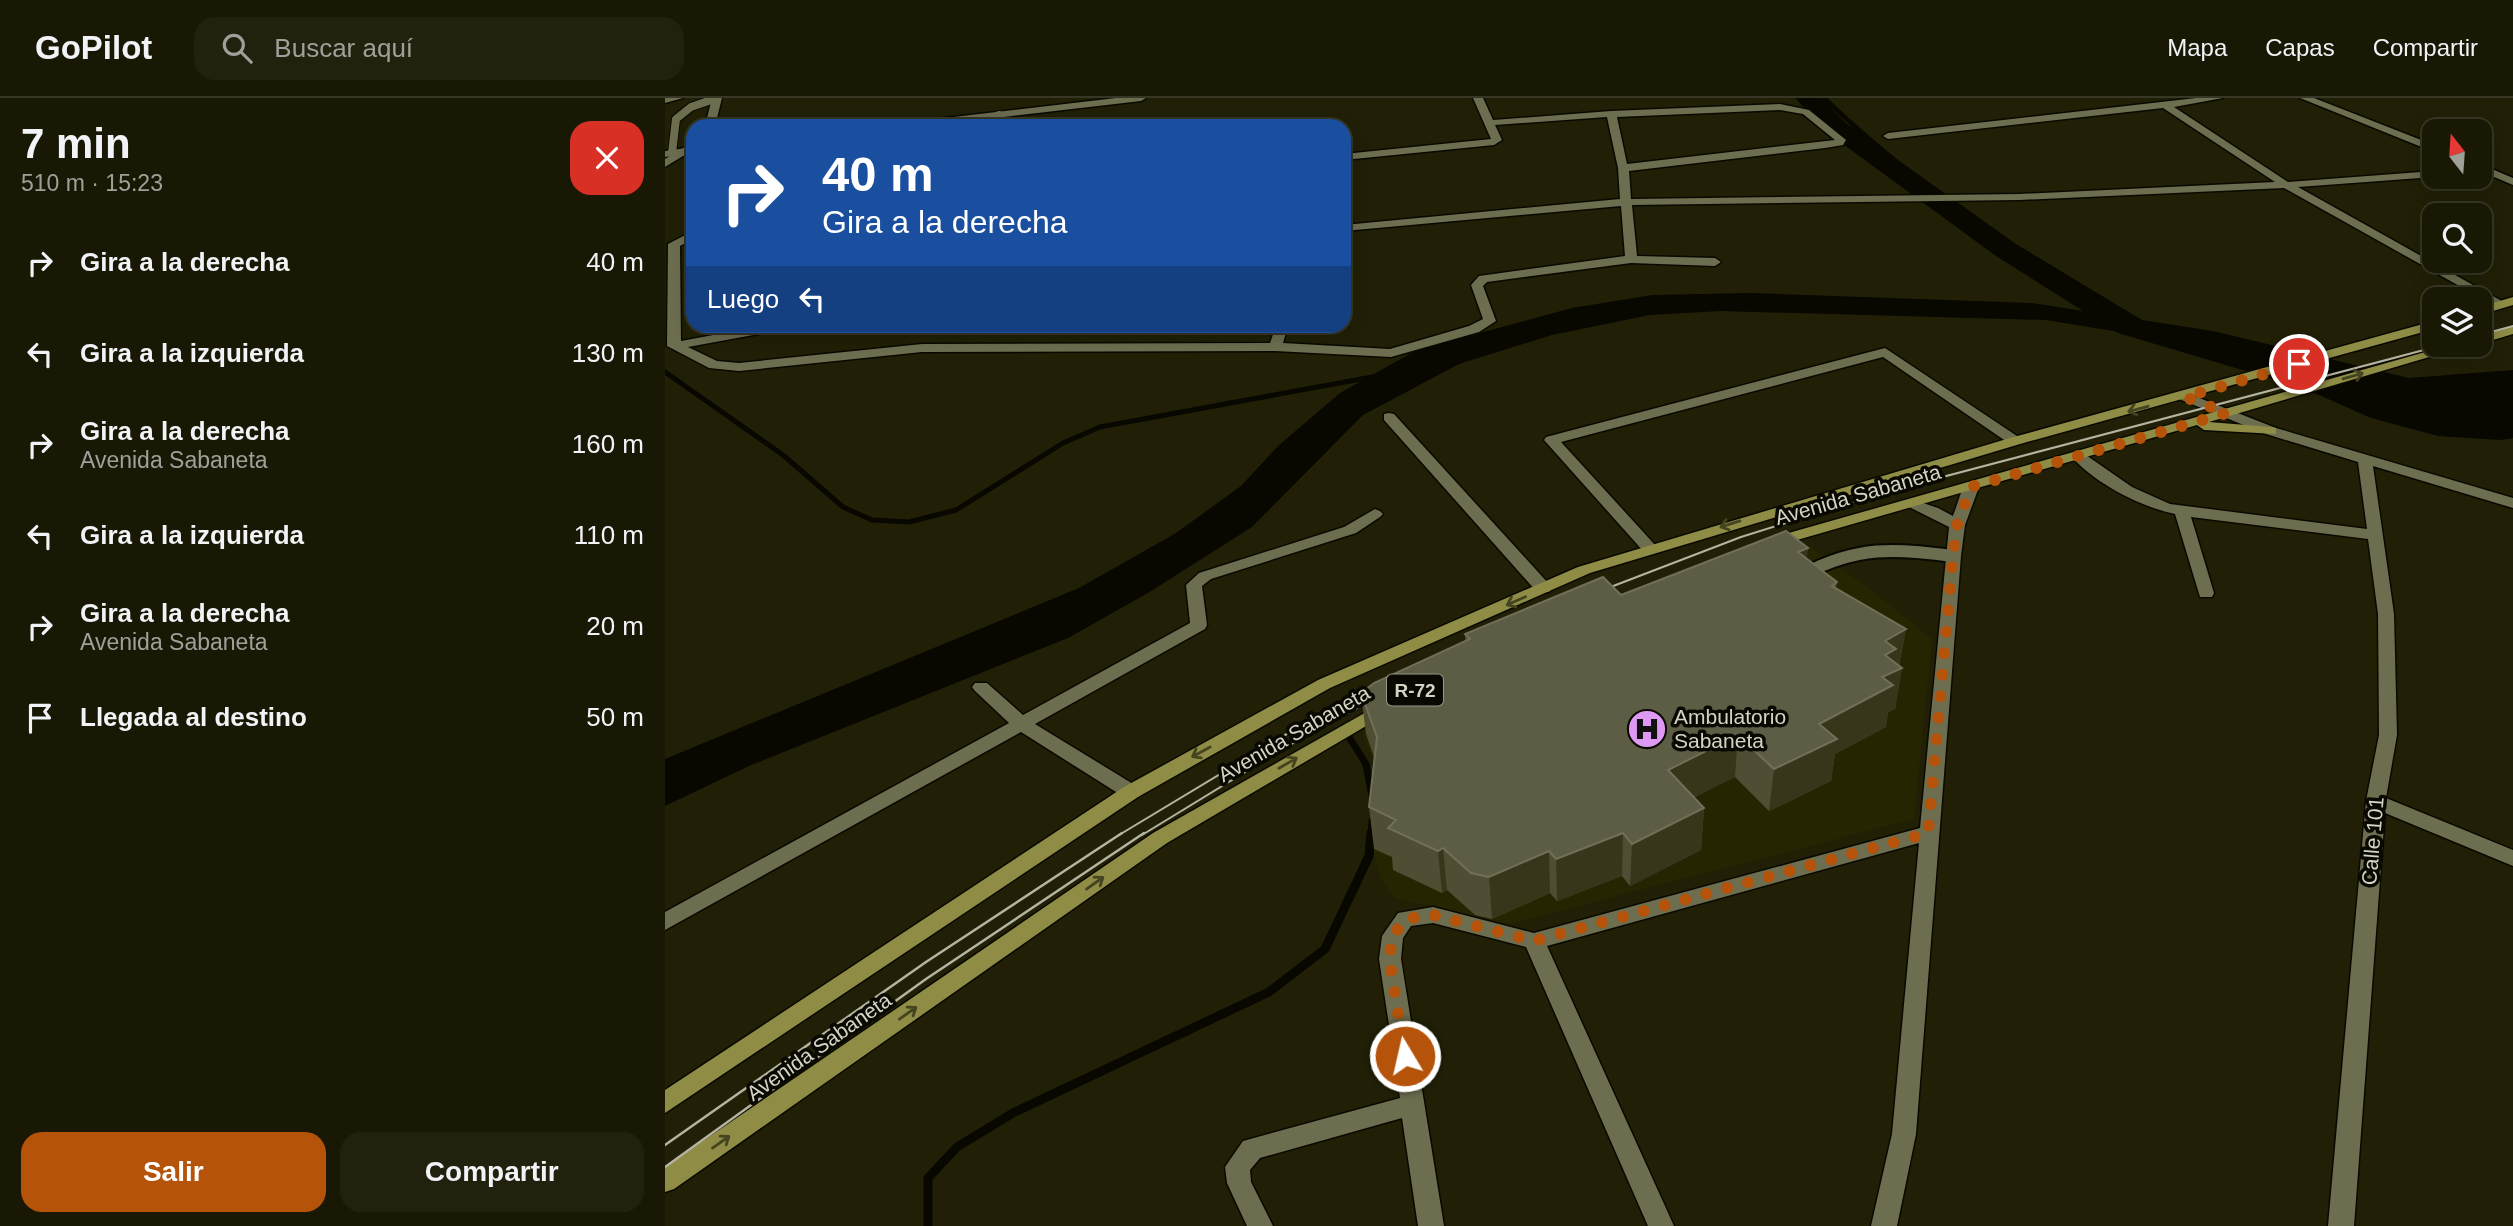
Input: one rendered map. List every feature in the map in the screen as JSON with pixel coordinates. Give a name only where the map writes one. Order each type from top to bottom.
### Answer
[{"type":"main road","name":"Avenida Sabaneta","points":[[665,1103],[1131,792],[1324,684],[1584,570],[2015,441],[2185,397],[2422,329]]},
{"type":"main road","points":[[2492,336],[2513,330]]},
{"type":"main road","name":"Avenida Sabaneta","points":[[1764,549],[2422,356]]},
{"type":"main road","points":[[2262,403],[2262,418],[2271,431]]},
{"type":"main road","points":[[2169,429],[2211,426],[2271,431]]},
{"type":"main road","name":"Avenida Sabaneta","points":[[665,1181],[1160,838],[1400,699]]},
{"type":"street","points":[[665,100],[678,98]]},
{"type":"street","points":[[712,119],[717,98]]},
{"type":"street","points":[[964,119],[1088,101],[1141,98]]},
{"type":"street","points":[[1351,156],[1487,144],[1497,140],[1478,98]]},
{"type":"street","points":[[1888,136],[2218,98]]},
{"type":"street","points":[[2305,98],[2422,144]]},
{"type":"street","points":[[2165,105],[2286,185],[2507,302]]},
{"type":"street","points":[[1489,123],[1611,114],[1800,108],[1841,140],[1839,143],[1825,145],[1623,168]]},
{"type":"street","points":[[1611,114],[1623,168],[1631,259]]},
{"type":"street","points":[[668,153],[686,150]]},
{"type":"street","points":[[665,164],[686,152]]},
{"type":"street","points":[[2492,168],[2513,166]]},
{"type":"street","points":[[2492,173],[2513,182]]},
{"type":"street","points":[[1351,227],[1626,202],[1959,198],[2286,185],[2422,175]]},
{"type":"street","points":[[670,347],[674,244],[686,238]]},
{"type":"street","points":[[670,347],[714,365],[739,367],[922,348],[1275,347],[1391,353],[1474,329],[1490,321],[1477,285],[1483,279],[1631,259],[1715,262]]},
{"type":"street","points":[[670,347],[743,333]]},
{"type":"street","points":[[1275,347],[1280,333]]},
{"type":"street","points":[[1650,549],[1551,440],[1885,352],[2015,441]]},
{"type":"street","points":[[2185,397],[2271,431],[2513,503]]},
{"type":"street","points":[[1389,418],[1543,588]]},
{"type":"street","points":[[2078,456],[2141,501],[2182,511],[2374,535]]},
{"type":"street","name":"Calle 101","points":[[2341,1226],[2376,802],[2388,735],[2386,614],[2365,458]]},
{"type":"street","points":[[1884,1226],[1905,1134],[1953,556],[1957,525],[1971,487]]},
{"type":"street","points":[[1911,504],[1933,511],[1957,525]]},
{"type":"street","points":[[2182,511],[2206,593]]},
{"type":"street","points":[[665,922],[1199,625],[1194,586],[1205,576],[1350,530],[1375,514]]},
{"type":"street","points":[[981,687],[1022,724],[1131,792]]},
{"type":"street","points":[[2376,802],[2513,858]]},
{"type":"street","points":[[1431,1226],[1389,958],[1393,936],[1405,919],[1433,915],[1534,941],[1928,833]]},
{"type":"street","points":[[1534,941],[1661,1226]]},
{"type":"street","points":[[1260,1226],[1239,1183],[1237,1167],[1252,1149],[1413,1105]]},
{"type":"lane","points":[[668,153],[676,119],[691,107],[717,98]]},
{"type":"lane","points":[[999,115],[1000,119]]},
{"type":"lane","points":[[1803,575],[1854,551],[1890,547],[1953,556]]},
{"type":"shaded area","points":[[1750,293],[2032,303],[2213,331],[2409,378],[2513,370],[2513,438],[2500,440],[2438,436],[2371,418],[2211,347],[2046,320],[1721,311],[1650,315],[1552,335],[1459,364],[1363,415],[1252,527],[1148,593],[1068,638],[749,766],[665,806],[665,759],[1079,588],[1176,533],[1241,486],[1278,446],[1340,393],[1417,350],[1572,308],[1652,295]]},
{"type":"shaded area","name":"Ambulatorio Sabaneta","points":[[1800,540],[1862,583],[1932,639],[1914,819],[1509,924],[1395,898],[1381,879],[1372,848],[1377,828],[1377,770],[1363,734],[1432,692],[1524,651]]},
{"type":"building","name":"Ambulatorio Sabaneta","points":[[1786,531],[1808,548],[1798,552],[1837,582],[1832,586],[1906,629],[1885,641],[1896,649],[1885,655],[1902,668],[1882,677],[1893,685],[1819,724],[1837,739],[1774,769],[1738,735],[1668,770],[1704,808],[1632,844],[1623,833],[1556,859],[1549,851],[1489,877],[1471,873],[1443,848],[1438,851],[1388,828],[1396,820],[1369,807],[1377,737],[1361,693],[1374,683],[1470,639],[1465,634],[1603,577],[1621,595]]},
{"type":"waterway","points":[[1807,98],[1837,128],[2006,250],[2130,326]]},
{"type":"waterway","points":[[1824,98],[1883,151],[1945,200],[2076,287]]},
{"type":"waterway","points":[[2073,285],[2134,319]]},
{"type":"waterway","points":[[2129,326],[2283,372]]},
{"type":"waterway","points":[[665,372],[783,455],[843,507],[872,520],[909,522],[956,510],[1063,443],[1100,427],[1372,377]]},
{"type":"waterway","points":[[1349,737],[1366,764],[1372,796]]},
{"type":"waterway","points":[[1371,835],[1372,821]]},
{"type":"waterway","points":[[928,1226],[928,1178],[957,1147],[1013,1113],[1269,992],[1325,949],[1369,856],[1371,833]]},
{"type":"tram line","points":[[2492,332],[2513,326]]},
{"type":"tram line","points":[[1595,593],[1741,537],[1878,494],[2422,351]]},
{"type":"tram line","points":[[1119,835],[1285,735],[1378,684]]},
{"type":"tram line","points":[[1142,835],[1286,747],[1380,695]]},
{"type":"tram line","points":[[665,1145],[926,962],[1122,833]]},
{"type":"tram line","points":[[665,1167],[926,979],[1144,833]]},
{"type":"place","name":"Ambulatorio Sabaneta","points":[[1647,729]]},
{"type":"route","points":[[1405,1056],[1389,958],[1393,936],[1405,919],[1433,915],[1534,941],[1928,833],[1953,556],[1957,525],[1971,487],[2227,413],[2185,397],[2299,364]]}]
